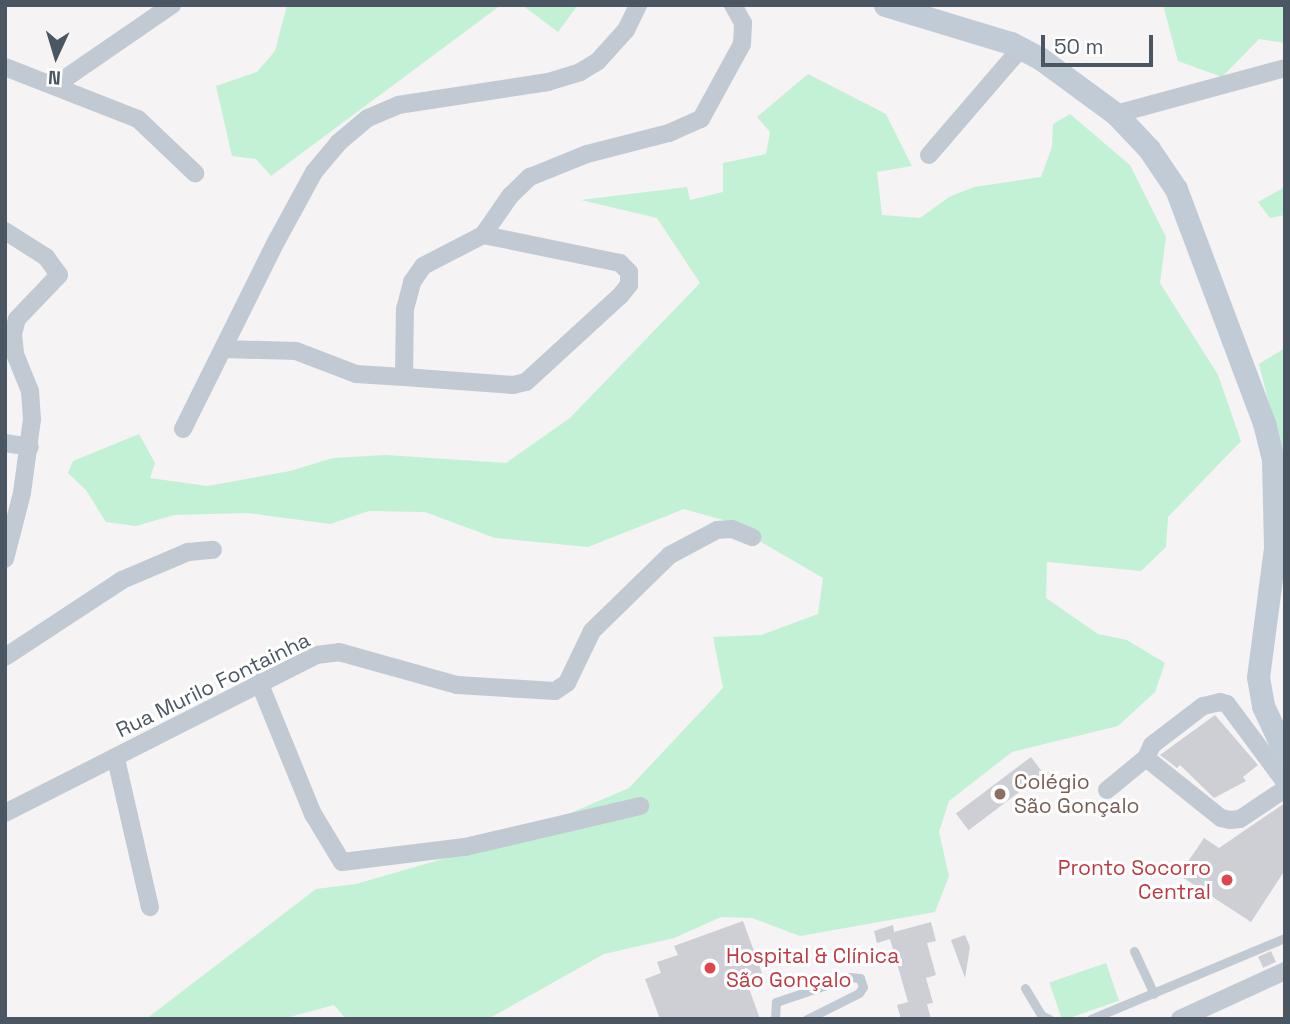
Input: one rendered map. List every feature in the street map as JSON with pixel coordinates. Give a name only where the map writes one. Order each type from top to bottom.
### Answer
[{"type":"street","points":[[57,84],[172,5]]},
{"type":"street","points":[[183,429],[314,172],[338,143],[368,118],[398,105],[548,82],[580,72],[598,61],[626,30],[638,5]]},
{"type":"street","points":[[404,377],[405,309],[412,282],[423,266],[483,235],[510,197],[530,177],[587,154],[669,133],[701,119],[743,44],[743,23],[733,5]]},
{"type":"street","points":[[885,5],[1023,47],[1116,114],[1149,149],[1176,189],[1264,423],[1281,520],[1258,677],[1263,706],[1285,753]]},
{"type":"street","points":[[929,155],[1023,47]]},
{"type":"street","points":[[5,66],[57,84],[138,120],[195,173]]},
{"type":"street","points":[[1116,114],[1285,68]]},
{"type":"street","points":[[5,231],[46,257],[59,275],[18,319],[13,334],[30,391],[30,447],[6,555]]},
{"type":"street","points":[[225,349],[296,351],[356,374],[500,385],[526,382],[588,330],[629,285],[629,272],[620,262],[483,235]]},
{"type":"street","points":[[5,443],[30,447]]},
{"type":"street","name":"Rua Murilo Fontainha","points":[[5,813],[116,759],[259,682],[316,655],[339,652],[457,685],[555,691],[567,683],[592,631],[670,555],[718,530],[732,529],[752,537]]},
{"type":"street","points":[[5,657],[122,580],[188,552],[214,550]]},
{"type":"street","points":[[259,682],[313,814],[342,862],[465,847],[640,806]]},
{"type":"street","points":[[1107,790],[1146,758],[1152,745],[1203,706],[1220,702],[1227,704],[1285,782]]},
{"type":"street","points":[[1146,758],[1221,818],[1240,819],[1285,789]]},
{"type":"street","points":[[116,759],[150,906]]},
{"type":"street","points":[[1180,1019],[1285,971]]},
{"type":"lane","points":[[1091,1019],[1285,938]]},
{"type":"lane","points":[[1134,951],[1154,994]]},
{"type":"lane","points":[[775,1019],[776,1002],[850,977],[860,978],[863,987],[859,993],[807,1019]]},
{"type":"lane","points":[[1025,988],[1041,1015],[1049,1019]]},
{"type":"green space","points":[[287,5],[501,5],[271,176],[256,159],[232,156],[216,86],[257,72],[275,51]]},
{"type":"green space","points":[[522,5],[578,5],[558,32]]},
{"type":"green space","points":[[1163,5],[1285,5],[1285,43],[1259,39],[1222,77],[1178,61]]},
{"type":"green space","points":[[808,74],[886,114],[912,166],[877,172],[882,215],[920,218],[949,197],[974,187],[1041,177],[1052,147],[1053,124],[1070,114],[1130,165],[1166,237],[1160,283],[1218,375],[1241,441],[1168,517],[1166,547],[1141,571],[1047,562],[1046,598],[1098,634],[1127,640],[1165,663],[1155,692],[1118,726],[1012,752],[949,801],[939,832],[949,876],[935,912],[800,936],[752,918],[721,917],[674,938],[604,954],[488,1019],[346,1019],[334,1005],[282,1019],[146,1019],[316,889],[356,884],[505,841],[629,788],[723,688],[713,637],[761,635],[818,614],[823,578],[723,520],[684,509],[588,547],[495,538],[425,512],[369,511],[330,524],[248,513],[174,515],[136,526],[106,522],[86,490],[68,473],[73,461],[139,434],[155,463],[150,478],[207,486],[290,471],[333,458],[386,455],[506,463],[570,418],[700,283],[657,218],[581,200],[687,187],[690,200],[723,192],[723,163],[766,154],[770,132],[757,117]]},
{"type":"green space","points":[[1285,187],[1285,215],[1270,218],[1258,202]]},
{"type":"green space","points":[[1285,348],[1285,447],[1280,448],[1259,364]]},
{"type":"green space","points":[[1106,963],[1119,1001],[1062,1019],[1049,983]]},
{"type":"building","points":[[1215,715],[1258,765],[1243,777],[1246,781],[1214,798],[1180,765],[1177,768],[1160,755]]},
{"type":"building","name":"Colégio São Gonçalo","points":[[1031,757],[1044,774],[969,830],[956,814]]},
{"type":"building","points":[[1285,803],[1285,870],[1251,922],[1179,875],[1204,838],[1219,848]]},
{"type":"building","name":"Hospital & Clínica São Gonçalo","points":[[743,921],[762,973],[746,980],[760,1019],[660,1019],[645,979],[661,973],[657,962],[678,955],[674,946]]},
{"type":"building","points":[[931,922],[936,941],[927,943],[936,975],[926,978],[933,1003],[927,1004],[931,1019],[901,1019],[897,1005],[908,1002],[890,939],[877,943],[874,931],[893,925],[894,932]]},
{"type":"building","points":[[965,935],[970,947],[965,978],[951,940]]},
{"type":"building","points":[[1271,951],[1276,962],[1263,968],[1258,957]]},
{"type":"place","name":"Colégio São Gonçalo","points":[[1000,794]]},
{"type":"place","name":"Pronto Socorro Central","points":[[1227,880]]},
{"type":"place","name":"Hospital & Clínica São Gonçalo","points":[[710,968]]}]
